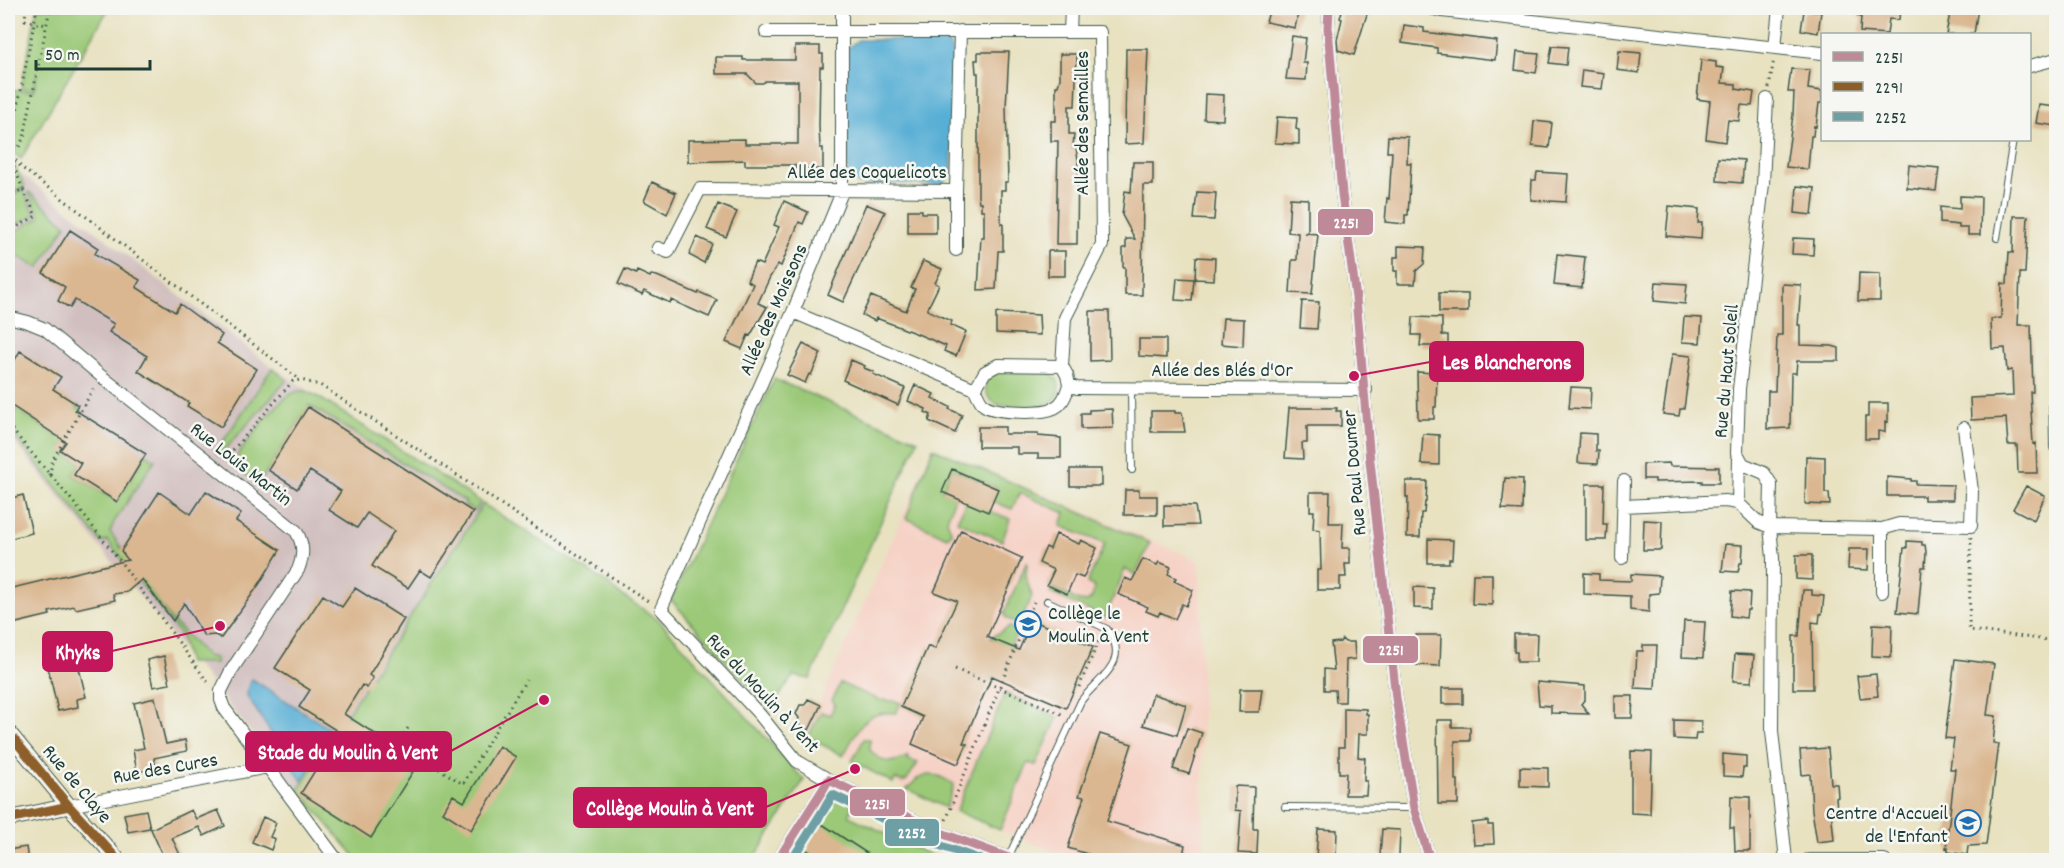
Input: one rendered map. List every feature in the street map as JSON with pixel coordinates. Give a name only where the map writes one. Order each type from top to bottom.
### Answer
[{"type":"street","name":"Allée des Moissons","points":[[660,609],[793,312],[842,192],[842,8]]},
{"type":"street","points":[[1070,32],[1071,8]]},
{"type":"street","name":"Rue Paul Doumer","points":[[1329,8],[1328,28],[1342,194],[1366,390],[1371,461],[1396,698],[1414,808],[1430,861]]},
{"type":"street","points":[[1430,8],[1821,52]]},
{"type":"street","points":[[1776,47],[1779,8]]},
{"type":"street","name":"Allée des Coquelicots","points":[[658,248],[668,252],[700,189],[842,192],[857,190],[956,191],[960,31]]},
{"type":"street","name":"Allée des Semailles","points":[[766,32],[1100,32],[1102,245],[1065,318],[1062,366],[1073,386]]},
{"type":"street","points":[[2031,66],[2056,59]]},
{"type":"street","name":"Rue du Haut Soleil","points":[[1738,503],[1739,389],[1763,184],[1767,99]]},
{"type":"street","points":[[956,191],[956,250]]},
{"type":"street","points":[[793,312],[975,389],[984,405],[994,410],[1040,412],[1055,408],[1073,386]]},
{"type":"street","name":"Rue Louis Martin","points":[[8,317],[45,329],[217,469],[280,517],[296,531],[302,541],[303,552],[298,570],[231,670],[221,692],[221,700]]},
{"type":"street","points":[[975,389],[985,372],[998,365],[1062,366]]},
{"type":"street","points":[[2056,381],[2056,447]]},
{"type":"street","name":"Allée des Blés d'Or","points":[[1073,386],[1366,390]]},
{"type":"street","points":[[1624,506],[1725,501],[1738,503],[1758,522],[1770,526],[1882,529],[1899,524],[1971,526],[1972,491],[1964,428]]},
{"type":"street","name":"Rue du Haut Soleil","points":[[1739,459],[1743,464],[1764,473],[1772,484],[1770,526],[1773,558],[1772,731],[1785,861]]},
{"type":"street","points":[[1622,558],[1624,481]]},
{"type":"street","points":[[1882,529],[1882,592]]},
{"type":"street","name":"Rue du Moulin à Vent","points":[[660,609],[760,715],[797,761],[829,780],[941,832],[1011,859]]},
{"type":"street","points":[[221,700],[224,708],[337,861]]},
{"type":"street","name":"Rue de Claye","points":[[8,732],[118,861]]},
{"type":"street","name":"Rue des Cures","points":[[69,806],[268,767]]},
{"type":"street","points":[[778,861],[829,780]]},
{"type":"street","points":[[8,819],[69,806]]},
{"type":"street","points":[[1808,861],[1884,861]]},
{"type":"lane","points":[[1997,238],[2013,141]]},
{"type":"lane","points":[[1131,388],[1132,470]]},
{"type":"lane","points":[[1011,859],[1081,701],[1092,687],[1107,675],[1116,661],[1113,637],[1105,628],[1047,601]]},
{"type":"lane","points":[[1285,807],[1414,808]]},
{"type":"path","points":[[26,8],[25,20],[47,25]]},
{"type":"path","points":[[8,137],[15,121],[37,8]]},
{"type":"path","points":[[8,151],[19,147],[24,137],[50,8]]},
{"type":"path","points":[[1767,99],[1776,47]]},
{"type":"path","points":[[8,151],[36,216],[8,232]]},
{"type":"path","points":[[8,151],[21,167],[301,380],[320,386],[660,609]]},
{"type":"path","points":[[8,197],[23,189]]},
{"type":"path","points":[[8,238],[13,230]]},
{"type":"path","points":[[50,475],[51,461],[101,376]]},
{"type":"path","points":[[217,469],[293,381],[301,380]]},
{"type":"path","points":[[8,425],[120,561],[221,700]]},
{"type":"path","points":[[1971,526],[1969,630],[2056,641]]},
{"type":"path","points":[[949,811],[1034,602]]},
{"type":"path","points":[[1074,696],[1105,628]]},
{"type":"path","points":[[955,669],[1066,716]]},
{"type":"path","points":[[408,728],[398,743],[463,784],[526,680]]},
{"type":"shaded area","points":[[21,174],[271,366],[483,504],[298,790],[8,434],[8,181]]},
{"type":"shaded area","name":"Collège le Moulin à Vent","points":[[933,448],[1200,561],[1204,860],[1085,860],[1048,850],[956,811],[949,811],[805,736]]},
{"type":"green space","points":[[37,8],[109,8],[21,159],[8,148],[8,103],[13,90],[34,91],[37,73],[33,89],[21,88]]},
{"type":"green space","points":[[8,152],[25,186],[8,195]]},
{"type":"green space","points":[[23,189],[35,215],[8,229],[8,197]]},
{"type":"green space","points":[[28,191],[66,225],[39,268],[16,255],[8,255],[8,247],[13,235],[40,217]]},
{"type":"green space","points":[[272,368],[287,380],[219,456],[216,452]]},
{"type":"green space","points":[[1049,371],[1058,381],[1059,392],[1048,404],[1039,406],[998,405],[989,398],[986,392],[986,381],[995,372]]},
{"type":"green space","points":[[774,379],[918,440],[810,679],[793,676],[770,710],[671,600]]},
{"type":"green space","points":[[298,391],[306,391],[320,398],[481,502],[475,511],[464,505],[466,502],[309,405],[261,481],[254,476],[251,479],[232,465],[234,460],[272,411]]},
{"type":"green space","points":[[9,404],[58,437],[78,405],[82,414],[61,450],[81,463],[74,475],[117,502],[146,454],[155,460],[114,522],[110,532],[171,619],[206,656],[216,658],[215,663],[188,663],[181,636],[107,540],[102,543],[8,428]]},
{"type":"green space","points":[[933,448],[1150,543],[1135,575],[1125,569],[1105,618],[1050,593],[1053,588],[1079,601],[1087,602],[1092,598],[1094,587],[1087,583],[1105,544],[1061,526],[1065,513],[1020,493],[1012,509],[992,501],[997,488],[952,469],[942,491],[955,497],[947,520],[952,533],[947,537],[906,518]]},
{"type":"green space","points":[[966,502],[1010,519],[1002,541],[957,521]]},
{"type":"green space","points":[[483,504],[609,584],[618,593],[658,619],[804,780],[753,860],[358,860],[298,790]]},
{"type":"green space","points":[[1027,561],[1026,578],[1032,596],[1021,621],[1016,623],[1006,618],[1004,613]]},
{"type":"green space","points":[[1009,627],[1016,629],[1017,632],[997,677],[993,680],[977,673],[1002,644],[990,638]]},
{"type":"green space","points":[[840,683],[879,700],[901,703],[896,713],[875,715],[862,724],[843,756],[808,737],[821,712],[830,715],[835,703],[832,701]]},
{"type":"green space","points":[[1005,693],[1058,717],[1036,765],[1028,763],[1000,830],[956,811]]},
{"type":"green space","points":[[864,739],[870,739],[870,750],[884,761],[897,761],[909,756],[908,760],[918,763],[906,781],[895,779],[893,783],[852,761]]},
{"type":"green space","points":[[928,775],[939,776],[954,784],[946,808],[907,789],[917,779]]},
{"type":"green space","points":[[836,797],[854,804],[849,816],[941,860],[795,860]]},
{"type":"water","points":[[940,39],[949,44],[953,53],[952,174],[941,185],[893,183],[859,185],[848,175],[846,49],[858,40]]},
{"type":"water","points":[[252,679],[333,731],[302,781],[247,696]]},
{"type":"building","points":[[1270,8],[1299,9],[1295,28],[1266,22]]},
{"type":"building","points":[[1343,8],[1369,8],[1354,55],[1338,50],[1337,40]]},
{"type":"building","points":[[1858,8],[1900,8],[1899,20],[1889,19],[1887,33],[1860,32],[1861,17],[1858,16]]},
{"type":"building","points":[[1951,8],[1978,8],[1974,33],[1946,33]]},
{"type":"building","points":[[1804,11],[1821,12],[1818,33],[1801,30]]},
{"type":"building","points":[[1404,25],[1424,28],[1424,32],[1497,41],[1495,60],[1437,53],[1437,48],[1402,43]]},
{"type":"building","points":[[1292,36],[1306,38],[1303,63],[1307,63],[1306,80],[1286,79]]},
{"type":"building","points":[[795,46],[820,46],[820,54],[823,54],[823,67],[820,67],[819,126],[820,148],[823,148],[823,169],[795,169],[795,165],[745,165],[745,160],[688,162],[688,140],[745,139],[745,144],[798,144],[798,81],[756,83],[747,74],[716,74],[716,57],[743,57],[743,60],[795,60]]},
{"type":"building","points":[[1552,46],[1568,47],[1566,65],[1549,63]]},
{"type":"building","points":[[1126,49],[1148,49],[1144,143],[1125,144]]},
{"type":"building","points":[[1619,51],[1641,53],[1639,73],[1617,70]]},
{"type":"building","points":[[978,52],[1009,52],[1006,107],[1008,182],[1005,182],[1005,190],[1001,190],[1003,251],[998,251],[996,289],[978,290],[981,237],[984,237],[984,210],[981,210],[978,197],[978,73],[976,73],[975,60],[978,60]]},
{"type":"building","points":[[1517,52],[1539,54],[1536,73],[1515,70]]},
{"type":"building","points":[[1060,54],[1077,54],[1075,106],[1069,106],[1069,134],[1074,134],[1073,148],[1076,148],[1078,160],[1077,244],[1056,244],[1058,141],[1051,141],[1051,121],[1056,121],[1056,86],[1060,79]]},
{"type":"building","points":[[1701,60],[1716,62],[1716,67],[1724,68],[1722,83],[1736,84],[1736,89],[1754,92],[1752,106],[1741,105],[1739,121],[1728,120],[1725,142],[1706,139],[1710,101],[1697,99]]},
{"type":"building","points":[[1791,69],[1810,70],[1808,89],[1821,91],[1816,127],[1814,126],[1813,136],[1811,136],[1808,169],[1786,167],[1794,92],[1788,92]]},
{"type":"building","points":[[1582,70],[1604,73],[1602,89],[1580,87]]},
{"type":"building","points":[[1205,94],[1224,95],[1223,120],[1204,119]]},
{"type":"building","points":[[2039,105],[2056,107],[2056,126],[2036,123]]},
{"type":"building","points":[[1277,117],[1297,118],[1296,129],[1299,130],[1299,144],[1275,143]]},
{"type":"building","points":[[1534,121],[1552,123],[1549,148],[1532,146]]},
{"type":"building","points":[[1388,136],[1408,137],[1407,163],[1411,163],[1408,215],[1405,215],[1405,224],[1385,222],[1392,152],[1387,152]]},
{"type":"building","points":[[1718,158],[1744,160],[1742,183],[1717,181]]},
{"type":"building","points":[[1133,162],[1153,162],[1153,185],[1143,185],[1142,295],[1125,295],[1125,267],[1123,267],[1123,248],[1126,248],[1126,239],[1135,239],[1122,215],[1125,191],[1131,192]]},
{"type":"building","points":[[1909,165],[1939,168],[1936,191],[1907,188]]},
{"type":"building","points":[[1537,172],[1568,174],[1566,202],[1531,200],[1532,180],[1536,180]]},
{"type":"building","points":[[652,182],[676,193],[667,214],[644,201]]},
{"type":"building","points":[[1797,186],[1815,188],[1812,215],[1795,213]]},
{"type":"building","points":[[1197,192],[1216,193],[1214,220],[1194,219]]},
{"type":"building","points":[[1960,196],[1981,197],[1980,235],[1968,235],[1968,228],[1959,228],[1959,225],[1940,223],[1940,207],[1960,209]]},
{"type":"building","points":[[1290,198],[1308,199],[1308,233],[1304,233],[1318,234],[1312,294],[1290,293],[1292,260],[1297,260],[1298,233],[1288,232]]},
{"type":"building","points":[[784,201],[808,212],[803,224],[799,222],[781,266],[778,264],[770,277],[758,303],[767,307],[750,336],[748,335],[742,349],[726,342],[753,284],[747,281],[755,262],[762,265],[779,227],[774,225]]},
{"type":"building","points":[[718,204],[737,212],[726,237],[707,229]]},
{"type":"building","points":[[866,204],[885,212],[843,302],[828,295]]},
{"type":"building","points":[[1669,206],[1699,209],[1698,223],[1702,223],[1701,239],[1666,236]]},
{"type":"building","points":[[908,210],[936,213],[936,233],[908,233]]},
{"type":"building","points":[[2014,216],[2028,216],[2025,273],[2020,273],[2018,325],[2031,325],[2033,392],[2030,392],[2037,473],[2018,473],[2017,445],[2008,445],[2006,418],[1971,420],[1970,398],[2013,396],[2012,370],[2007,371],[2005,348],[1992,349],[1991,319],[2001,318],[2002,283],[2007,284],[2009,252],[2013,253]]},
{"type":"building","points":[[70,230],[98,248],[95,254],[140,280],[136,287],[175,312],[180,304],[222,335],[217,343],[257,369],[221,427],[187,406],[189,403],[138,371],[147,356],[109,332],[114,324],[75,300],[70,308],[58,301],[65,287],[43,273]]},
{"type":"building","points":[[697,237],[712,244],[704,263],[689,255]]},
{"type":"building","points":[[1793,238],[1814,239],[1813,255],[1792,254]]},
{"type":"building","points":[[1398,246],[1425,247],[1424,264],[1416,271],[1415,284],[1397,284],[1394,257],[1398,257]]},
{"type":"building","points":[[1048,251],[1065,251],[1065,276],[1048,276]]},
{"type":"building","points":[[1557,254],[1585,257],[1582,288],[1554,285]]},
{"type":"building","points":[[1196,257],[1215,258],[1214,280],[1195,279]]},
{"type":"building","points":[[923,261],[942,269],[935,283],[939,285],[927,310],[952,321],[950,325],[966,332],[956,356],[944,351],[946,346],[876,318],[875,321],[862,315],[871,296],[906,311],[915,289],[911,288]]},
{"type":"building","points":[[625,269],[636,274],[637,271],[650,277],[651,275],[657,276],[717,300],[709,317],[644,291],[642,295],[618,284]]},
{"type":"building","points":[[1859,273],[1880,274],[1880,301],[1858,301]]},
{"type":"building","points":[[1177,278],[1194,279],[1192,301],[1175,300]]},
{"type":"building","points":[[1656,282],[1687,284],[1685,304],[1654,301]]},
{"type":"building","points":[[1782,284],[1801,285],[1798,325],[1800,325],[1800,345],[1839,348],[1839,361],[1797,361],[1796,373],[1791,373],[1790,428],[1767,429],[1768,391],[1775,391],[1777,335],[1782,335]]},
{"type":"building","points":[[1439,293],[1468,294],[1468,312],[1439,312]]},
{"type":"building","points":[[1302,301],[1319,302],[1317,329],[1300,328]]},
{"type":"building","points":[[1090,311],[1109,311],[1110,360],[1090,361]]},
{"type":"building","points":[[996,313],[1039,315],[1040,335],[996,333]]},
{"type":"building","points":[[1413,317],[1442,318],[1442,335],[1448,335],[1448,346],[1420,346],[1421,335],[1412,335]]},
{"type":"building","points":[[1684,317],[1702,318],[1700,343],[1682,342]]},
{"type":"building","points":[[1223,318],[1244,319],[1243,346],[1221,344]]},
{"type":"building","points":[[1139,339],[1166,339],[1166,358],[1139,356]]},
{"type":"building","points":[[1533,341],[1552,343],[1549,367],[1530,365]]},
{"type":"building","points":[[803,344],[821,353],[805,383],[787,375]]},
{"type":"building","points":[[20,351],[61,377],[53,389],[78,405],[75,410],[146,454],[117,502],[74,475],[81,463],[60,450],[66,442],[9,404],[12,399],[8,395],[8,355],[15,360]]},
{"type":"building","points":[[1672,354],[1691,356],[1684,409],[1680,409],[1679,416],[1663,414]]},
{"type":"building","points":[[851,360],[865,366],[864,368],[874,372],[873,374],[905,388],[898,405],[843,380]]},
{"type":"building","points":[[1417,372],[1437,373],[1434,419],[1418,419]]},
{"type":"building","points":[[915,385],[934,394],[932,398],[962,415],[955,433],[929,421],[931,415],[925,412],[926,409],[908,401]]},
{"type":"building","points":[[1571,387],[1591,388],[1590,409],[1569,408]]},
{"type":"building","points":[[1868,403],[1888,403],[1888,422],[1885,421],[1885,432],[1878,431],[1878,439],[1865,439],[1865,417],[1868,417]]},
{"type":"building","points":[[308,407],[473,512],[431,577],[420,570],[408,588],[372,566],[394,531],[367,513],[357,528],[329,510],[341,491],[310,471],[297,489],[268,470]]},
{"type":"building","points":[[1289,408],[1337,408],[1336,411],[1341,411],[1341,426],[1307,426],[1307,443],[1302,443],[1303,459],[1285,458]]},
{"type":"building","points":[[1112,409],[1113,428],[1081,429],[1081,413],[1089,413],[1089,410]]},
{"type":"building","points":[[1151,411],[1182,413],[1185,432],[1151,432]]},
{"type":"building","points":[[978,427],[1005,427],[1005,434],[1038,434],[1038,436],[1061,438],[1061,458],[1038,458],[1038,454],[1017,454],[1017,447],[978,447]]},
{"type":"building","points":[[1580,433],[1596,434],[1596,451],[1599,451],[1598,464],[1578,463]]},
{"type":"building","points":[[1423,434],[1439,435],[1439,465],[1421,464]]},
{"type":"building","points":[[1806,456],[1825,457],[1825,493],[1829,493],[1830,505],[1805,504]]},
{"type":"building","points":[[1669,463],[1670,466],[1719,467],[1719,483],[1655,482],[1655,479],[1643,479],[1643,464]]},
{"type":"building","points":[[952,469],[998,489],[988,512],[942,492]]},
{"type":"building","points":[[1070,469],[1101,469],[1101,486],[1070,486]]},
{"type":"building","points":[[1887,477],[1911,479],[1911,481],[1916,481],[1916,484],[1953,485],[1953,500],[1924,500],[1924,496],[1887,496]]},
{"type":"building","points":[[1505,478],[1523,479],[1522,510],[1502,509]]},
{"type":"building","points":[[1406,481],[1427,481],[1424,513],[1421,513],[1420,537],[1407,537]]},
{"type":"building","points":[[1586,484],[1604,484],[1603,524],[1607,524],[1606,540],[1586,540]]},
{"type":"building","points":[[2026,486],[2045,496],[2034,520],[2013,509]]},
{"type":"building","points":[[1125,490],[1139,490],[1139,496],[1157,496],[1157,515],[1124,515]]},
{"type":"building","points":[[206,491],[241,514],[236,521],[280,550],[221,638],[215,635],[204,636],[184,603],[173,621],[142,579],[127,592],[113,594],[115,600],[76,609],[74,606],[49,612],[50,615],[12,624],[8,619],[8,589],[128,560],[121,551],[159,492],[191,514]]},
{"type":"building","points":[[1310,492],[1330,492],[1329,523],[1343,523],[1342,548],[1350,548],[1350,564],[1345,564],[1346,577],[1340,577],[1340,590],[1317,590],[1317,570],[1321,570],[1320,530],[1313,529],[1314,511],[1310,511]]},
{"type":"building","points":[[23,495],[32,533],[8,539],[8,499]]},
{"type":"building","points":[[1164,505],[1195,506],[1198,525],[1164,526]]},
{"type":"building","points":[[1644,520],[1662,521],[1661,550],[1643,550]]},
{"type":"building","points":[[961,530],[1022,558],[987,637],[1019,650],[1032,620],[1093,647],[1066,708],[992,676],[963,743],[967,744],[958,764],[912,744],[923,717],[901,707],[928,646],[935,649],[957,601],[934,592]]},
{"type":"building","points":[[1056,534],[1079,544],[1081,540],[1097,548],[1083,578],[1075,575],[1067,594],[1047,585],[1054,570],[1039,563],[1046,547],[1050,549]]},
{"type":"building","points":[[1428,539],[1453,540],[1452,559],[1449,559],[1449,563],[1428,563]]},
{"type":"building","points":[[1907,541],[1922,542],[1922,545],[1925,545],[1925,567],[1922,567],[1918,614],[1897,612],[1904,548],[1907,548]]},
{"type":"building","points":[[1725,544],[1743,545],[1742,563],[1740,563],[1738,572],[1722,571]]},
{"type":"building","points":[[1849,549],[1869,549],[1868,570],[1848,569]]},
{"type":"building","points":[[1796,555],[1812,555],[1812,580],[1796,579]]},
{"type":"building","points":[[1143,559],[1157,565],[1159,562],[1171,567],[1168,574],[1176,578],[1174,581],[1193,590],[1186,606],[1182,604],[1175,619],[1160,612],[1158,616],[1146,611],[1148,607],[1118,594],[1125,578],[1132,581]]},
{"type":"building","points":[[1584,573],[1599,574],[1599,580],[1631,581],[1631,574],[1660,576],[1659,593],[1649,594],[1649,612],[1630,610],[1630,596],[1584,594]]},
{"type":"building","points":[[1473,574],[1492,574],[1492,605],[1472,604]]},
{"type":"building","points":[[1414,587],[1433,588],[1433,609],[1414,608]]},
{"type":"building","points":[[355,588],[404,619],[369,675],[373,678],[367,688],[362,685],[344,714],[419,762],[371,838],[301,793],[339,732],[299,707],[310,690],[275,668],[323,595],[342,607]]},
{"type":"building","points":[[1803,590],[1812,590],[1812,595],[1824,596],[1819,623],[1812,622],[1813,689],[1793,689],[1793,636],[1799,636]]},
{"type":"building","points":[[1732,591],[1750,592],[1746,618],[1730,616]]},
{"type":"building","points":[[1684,621],[1705,622],[1703,658],[1682,657]]},
{"type":"building","points":[[1873,624],[1892,625],[1891,657],[1872,656]]},
{"type":"building","points":[[1514,634],[1537,634],[1536,662],[1517,662],[1517,652],[1514,652]]},
{"type":"building","points":[[1416,635],[1441,635],[1440,666],[1416,665]]},
{"type":"building","points":[[1342,639],[1345,642],[1354,642],[1355,659],[1346,660],[1345,702],[1336,702],[1335,690],[1324,690],[1324,669],[1334,670],[1331,643],[1340,642]]},
{"type":"building","points":[[73,644],[86,697],[77,699],[78,707],[58,711],[44,650]]},
{"type":"building","points":[[1643,645],[1657,645],[1655,689],[1635,688],[1637,651],[1643,651]]},
{"type":"building","points":[[1735,654],[1754,655],[1752,682],[1733,681]]},
{"type":"building","points":[[164,656],[170,684],[153,687],[147,660]]},
{"type":"building","points":[[1955,659],[1994,664],[1987,715],[1996,716],[1993,743],[1999,744],[1986,845],[1968,846],[1967,855],[1948,852],[1948,847],[1946,848],[1955,769],[1950,769],[1954,739],[1945,738]]},
{"type":"building","points":[[1876,674],[1878,696],[1860,698],[1857,676]]},
{"type":"building","points":[[1537,682],[1585,686],[1585,699],[1581,704],[1589,714],[1551,713],[1551,706],[1539,705]]},
{"type":"building","points":[[1442,688],[1463,688],[1463,704],[1442,704]]},
{"type":"building","points":[[1240,689],[1262,689],[1259,712],[1239,712]]},
{"type":"building","points":[[1153,694],[1186,705],[1177,735],[1143,725]]},
{"type":"building","points":[[1615,696],[1633,696],[1632,718],[1615,718]]},
{"type":"building","points":[[155,698],[166,744],[185,740],[187,751],[154,758],[156,769],[137,772],[133,750],[144,748],[134,703]]},
{"type":"building","points":[[808,699],[821,705],[809,730],[797,724],[799,718],[796,714],[800,705],[805,705]]},
{"type":"building","points":[[1344,708],[1366,709],[1366,714],[1368,714],[1368,734],[1359,734],[1358,757],[1365,758],[1366,795],[1345,795],[1346,773],[1339,773],[1339,747],[1344,747]]},
{"type":"building","points":[[1437,720],[1452,720],[1452,727],[1470,727],[1470,741],[1455,741],[1455,780],[1458,780],[1458,804],[1438,804]]},
{"type":"building","points":[[1674,720],[1701,721],[1701,733],[1696,733],[1695,740],[1674,739]]},
{"type":"building","points":[[1187,728],[1202,733],[1189,774],[1173,769]]},
{"type":"building","points":[[1100,734],[1132,744],[1107,821],[1185,845],[1182,861],[1110,861],[1068,848],[1084,797],[1079,796]]},
{"type":"building","points":[[499,746],[516,757],[471,830],[443,812],[453,795],[464,802]]},
{"type":"building","points":[[1828,748],[1831,784],[1837,784],[1838,797],[1836,798],[1837,809],[1831,809],[1834,840],[1817,842],[1810,774],[1802,775],[1800,750]]},
{"type":"building","points":[[1631,751],[1652,752],[1650,814],[1631,813]]},
{"type":"building","points":[[1723,754],[1746,756],[1746,768],[1743,768],[1742,777],[1723,776]]},
{"type":"building","points":[[1520,767],[1548,768],[1548,787],[1520,786]]},
{"type":"building","points":[[1235,786],[1254,787],[1253,829],[1258,829],[1257,854],[1238,853],[1241,811],[1235,810]]},
{"type":"building","points":[[1731,796],[1750,797],[1750,851],[1735,851],[1734,828],[1730,828]]},
{"type":"building","points":[[146,810],[150,828],[128,832],[124,814]]},
{"type":"building","points":[[191,810],[196,819],[218,810],[225,826],[204,836],[199,827],[172,838],[183,861],[170,861],[168,857],[164,858],[151,829]]},
{"type":"building","points":[[263,817],[276,823],[270,837],[275,839],[271,850],[252,842]]},
{"type":"building","points":[[1488,821],[1488,825],[1493,825],[1494,844],[1474,845],[1472,823]]},
{"type":"building","points":[[822,824],[879,861],[824,861],[805,849]]},
{"type":"building","points":[[1318,829],[1337,830],[1336,859],[1316,858]]},
{"type":"building","points":[[1382,829],[1400,830],[1399,856],[1380,855]]},
{"type":"building","points":[[26,847],[28,861],[8,861],[8,850]]},
{"type":"transit line","name":"2251","points":[[1329,8],[1328,28],[1342,194],[1356,298],[1370,461],[1396,698],[1414,808],[1430,860]]},
{"type":"transit line","name":"2291","points":[[8,732],[69,806],[118,860]]},
{"type":"transit line","name":"2251","points":[[778,860],[829,780],[941,833],[1014,860]]},
{"type":"transit line","name":"2252","points":[[792,860],[833,795],[936,844],[981,860]]},
{"type":"transit line","name":"2291","points":[[8,819],[69,806]]},
{"type":"place","name":"Les Blancherons","points":[[1354,376]]},
{"type":"place","name":"Collège le Moulin à Vent","points":[[1028,624]]},
{"type":"place","name":"Khyks","points":[[220,626]]},
{"type":"place","name":"Stade du Moulin à Vent","points":[[544,700]]},
{"type":"place","name":"Collège Moulin à Vent","points":[[855,769]]},
{"type":"place","name":"Centre d'Accueil de l'Enfant","points":[[1968,823]]}]
